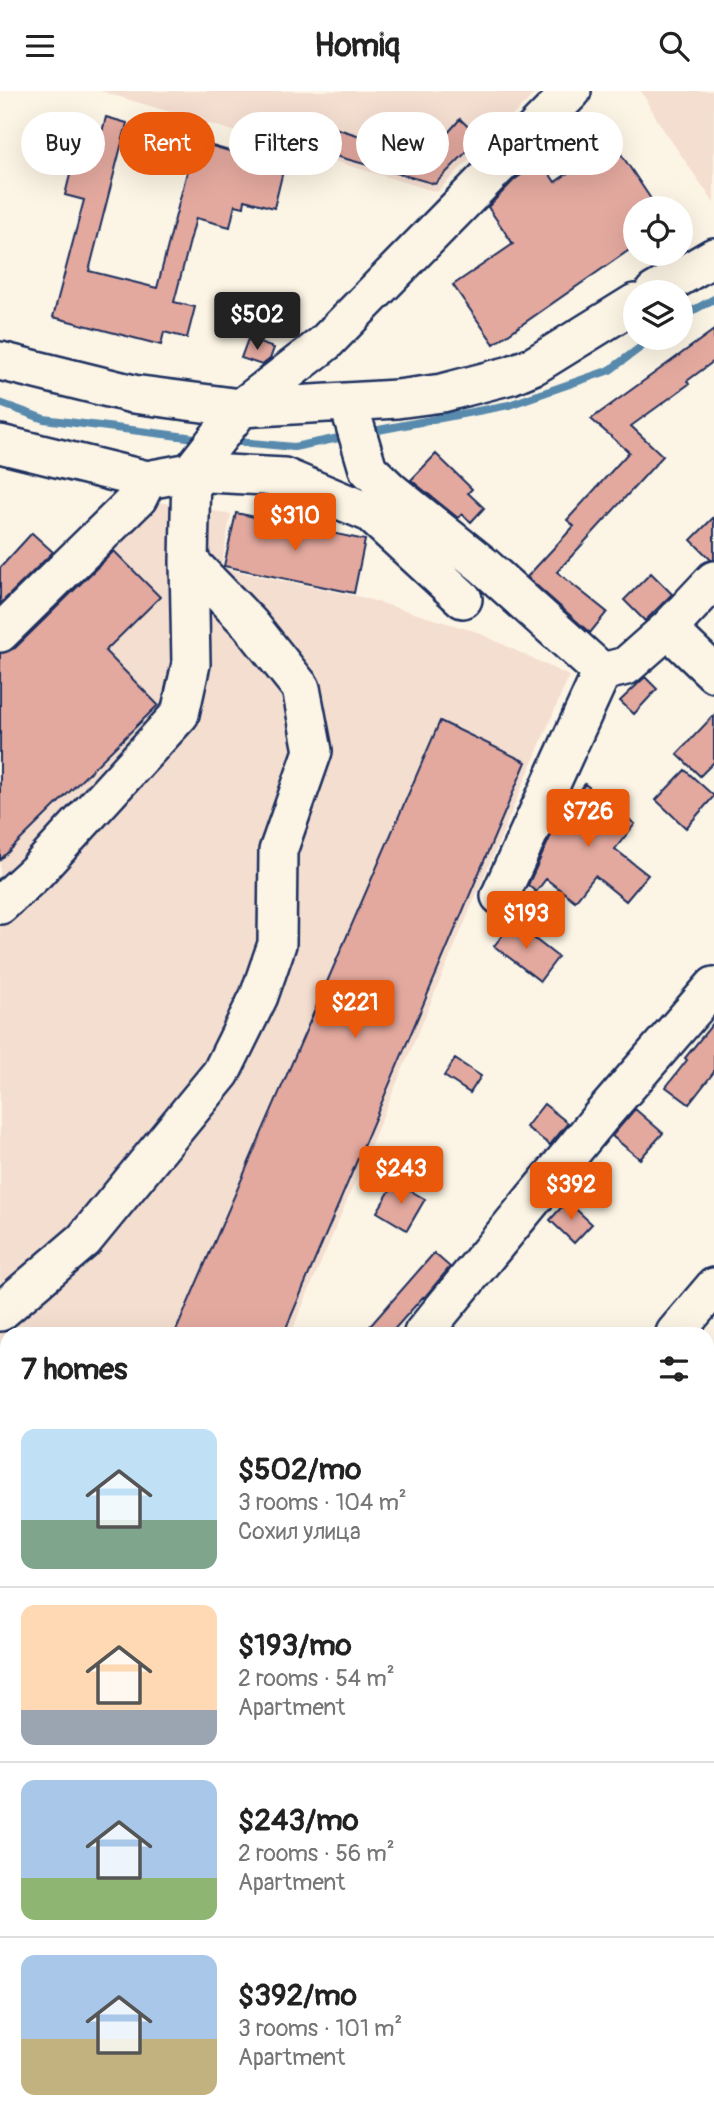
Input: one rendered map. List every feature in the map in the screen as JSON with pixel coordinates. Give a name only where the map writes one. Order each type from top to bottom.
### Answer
[{"type":"street","points":[[0,905],[36,872],[180,714],[191,664],[191,472],[241,408],[325,344],[572,91]]},
{"type":"street","points":[[675,280],[714,257]]},
{"type":"street","points":[[0,361],[133,394],[241,408],[348,402],[442,393],[511,375],[535,365],[623,310]]},
{"type":"street","points":[[348,402],[368,469],[392,492],[483,565],[602,672]]},
{"type":"street","points":[[0,444],[147,479],[191,472],[284,477],[370,513],[463,599]]},
{"type":"street","points":[[0,633],[138,498],[147,479]]},
{"type":"street","points":[[0,1312],[84,1240],[221,1073],[258,996],[277,944],[278,851],[313,751],[301,688],[250,624],[189,561]]},
{"type":"street","points":[[602,672],[626,666],[668,629],[714,580]]},
{"type":"street","points":[[668,629],[714,673]]},
{"type":"street","points":[[500,896],[602,672]]},
{"type":"street","points":[[428,1327],[599,1119],[714,986]]},
{"type":"street","points":[[680,1327],[714,1287]]},
{"type":"shaded area","points":[[100,91],[537,91],[516,112],[463,112],[463,166],[437,192],[380,175],[449,175],[449,112],[356,112],[356,168],[342,164],[342,112],[229,112],[229,130],[215,125],[215,112],[170,112]]},
{"type":"shaded area","points":[[641,91],[714,91],[714,203],[661,126]]},
{"type":"shaded area","points":[[146,500],[231,514],[221,568],[361,597],[477,632],[569,676],[294,1327],[0,1327],[0,648]]},
{"type":"building","points":[[106,117],[119,121],[119,154],[89,271],[157,288],[186,175],[215,175],[215,147],[229,151],[229,175],[282,175],[274,208],[245,200],[244,207],[235,205],[230,227],[196,218],[174,302],[195,307],[187,338],[164,332],[161,345],[53,317],[84,200],[65,195],[70,175],[105,175]]},
{"type":"building","points":[[460,119],[463,122],[463,155],[449,170],[449,132]]},
{"type":"building","points":[[342,130],[356,135],[356,162],[342,158]]},
{"type":"building","points":[[623,157],[649,196],[623,196],[623,254],[494,344],[453,285],[513,244],[488,207],[514,180],[521,175],[550,175],[555,182],[565,175],[623,175]]},
{"type":"building","points":[[403,175],[444,175],[435,184]]},
{"type":"building","points":[[714,330],[714,361],[687,381],[689,384],[631,426],[663,456],[557,572],[607,612],[590,633],[527,577],[574,526],[567,520],[629,452],[591,419],[686,350],[693,350],[693,345]]},
{"type":"building","points":[[248,339],[274,348],[270,359],[262,365],[241,358]]},
{"type":"building","points":[[436,454],[472,489],[468,493],[484,508],[471,522],[462,514],[458,518],[411,480]]},
{"type":"building","points":[[236,513],[365,540],[354,593],[224,566]]},
{"type":"building","points":[[714,517],[714,560],[711,560],[691,540]]},
{"type":"building","points":[[32,533],[53,552],[0,604],[0,568]]},
{"type":"building","points":[[114,551],[160,597],[105,651],[158,705],[0,860],[0,653],[15,648]]},
{"type":"building","points":[[651,573],[672,594],[645,621],[624,600]]},
{"type":"building","points":[[645,677],[657,689],[634,714],[620,701]]},
{"type":"building","points":[[714,715],[714,762],[700,776],[677,754]]},
{"type":"building","points":[[440,721],[526,762],[287,1327],[178,1327]]},
{"type":"building","points":[[685,770],[714,796],[686,828],[656,800]]},
{"type":"building","points":[[585,784],[635,824],[615,849],[648,875],[626,901],[595,876],[575,901],[546,879],[536,892],[528,885],[559,818]]},
{"type":"building","points":[[513,922],[558,957],[540,981],[494,946]]},
{"type":"building","points":[[714,1022],[714,1072],[689,1104],[666,1087]]},
{"type":"building","points":[[455,1059],[481,1076],[470,1093],[444,1076]]},
{"type":"building","points":[[544,1104],[568,1123],[550,1145],[526,1127]]},
{"type":"building","points":[[635,1109],[663,1133],[640,1159],[612,1136]]},
{"type":"building","points":[[395,1182],[425,1199],[407,1230],[377,1212]]},
{"type":"building","points":[[567,1201],[592,1224],[574,1243],[550,1220]]},
{"type":"building","points":[[434,1253],[450,1267],[396,1327],[369,1327]]},
{"type":"waterway","points":[[693,310],[714,299]]},
{"type":"waterway","points":[[368,432],[509,405],[610,370],[637,350]]},
{"type":"waterway","points":[[0,403],[44,419],[203,439]]},
{"type":"waterway","points":[[230,441],[294,447],[349,436]]}]
